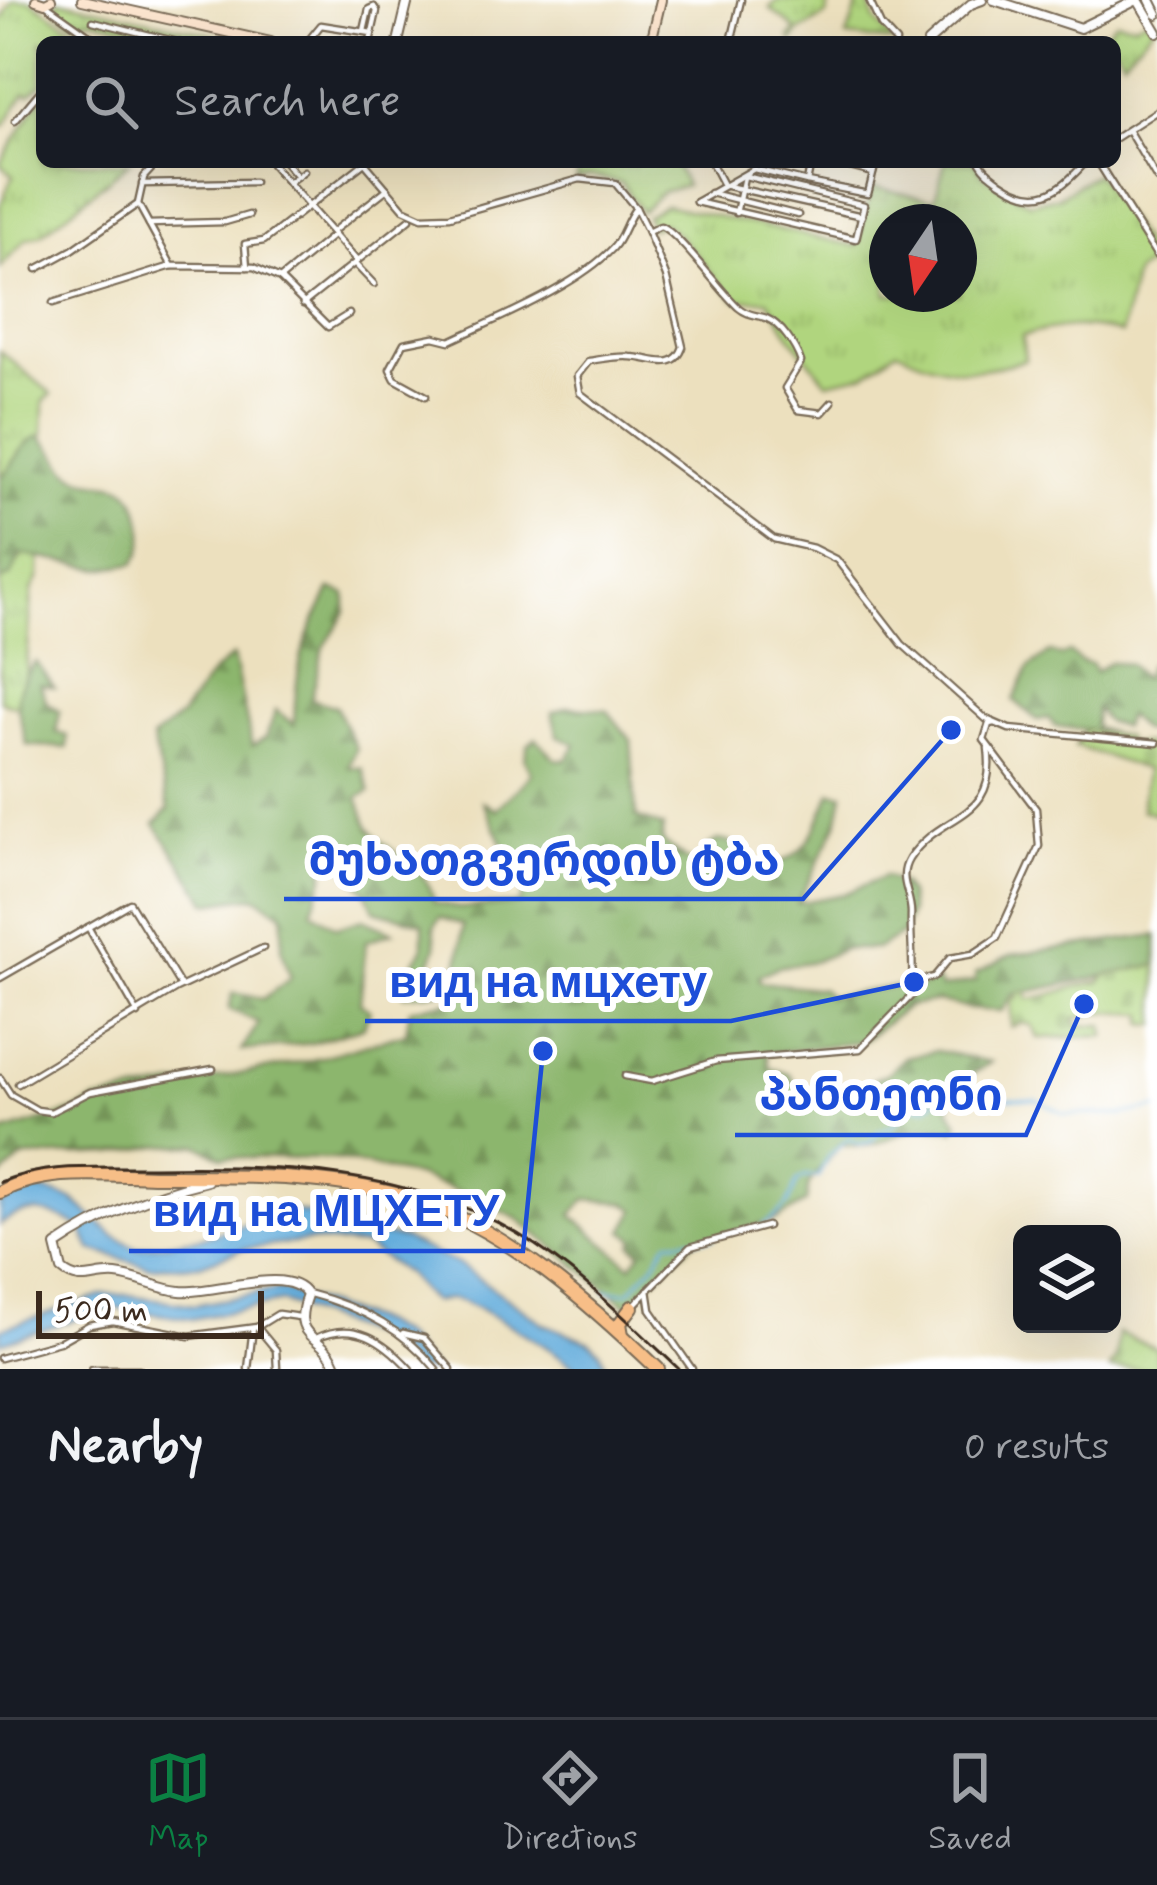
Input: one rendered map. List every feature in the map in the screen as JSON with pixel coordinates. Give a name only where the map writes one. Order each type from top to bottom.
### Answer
[{"type":"highway","points":[[0,1195],[30,1178],[107,1175],[338,1185],[395,1194],[474,1226],[534,1264],[623,1336],[654,1369]]},
{"type":"highway","points":[[0,1195],[40,1182],[144,1180],[367,1195],[438,1215],[526,1265],[654,1369]]},
{"type":"highway","points":[[594,1312],[613,1322],[632,1307]]},
{"type":"highway","points":[[621,1320],[623,1336]]},
{"type":"main road","points":[[82,0],[127,5],[245,36]]},
{"type":"main road","points":[[652,36],[661,0]]},
{"type":"street","points":[[399,36],[408,0]]},
{"type":"street","points":[[732,36],[741,0]]},
{"type":"street","points":[[935,36],[982,0]]},
{"type":"street","points":[[994,0],[1080,28],[1138,0],[1157,32]]},
{"type":"street","points":[[1150,0],[1157,14]]},
{"type":"street","points":[[46,2],[90,36]]},
{"type":"street","points":[[873,2],[881,26],[890,36]]},
{"type":"street","points":[[93,22],[154,36],[158,16]]},
{"type":"street","points":[[311,36],[318,25],[365,31]]},
{"type":"street","points":[[361,36],[365,31]]},
{"type":"street","points":[[365,31],[367,36]]},
{"type":"street","points":[[15,122],[36,93]]},
{"type":"street","points":[[1121,134],[1157,111]]},
{"type":"street","points":[[1128,130],[1157,179]]},
{"type":"street","points":[[154,168],[142,184],[138,204],[172,266]]},
{"type":"street","points":[[275,168],[374,284]]},
{"type":"street","points":[[288,183],[300,173],[293,168]]},
{"type":"street","points":[[247,267],[245,244],[265,241],[357,168]]},
{"type":"street","points":[[369,168],[412,214],[430,217],[595,179],[620,186],[648,232],[680,323],[682,352],[677,359],[664,362],[631,357],[589,362],[577,376],[579,391],[775,538],[837,560],[902,644],[969,708],[994,723],[1045,734],[1157,743]]},
{"type":"street","points":[[713,168],[723,185],[862,216]]},
{"type":"street","points":[[773,174],[774,168]]},
{"type":"street","points":[[807,182],[810,168]]},
{"type":"street","points":[[856,168],[873,173]]},
{"type":"street","points":[[745,176],[864,205],[853,240],[696,202],[754,169],[868,194],[874,168]]},
{"type":"street","points":[[982,168],[1024,197],[1041,197],[1078,168]]},
{"type":"street","points":[[1102,168],[1157,256]]},
{"type":"street","points":[[736,213],[745,176]]},
{"type":"street","points":[[142,184],[254,182]]},
{"type":"street","points":[[280,280],[387,189]]},
{"type":"street","points":[[710,193],[799,214]]},
{"type":"street","points":[[833,209],[835,198]]},
{"type":"street","points":[[37,268],[138,204]]},
{"type":"street","points":[[426,396],[395,379],[390,369],[404,343],[434,337],[450,341],[505,317],[610,250],[636,208]]},
{"type":"street","points":[[149,224],[225,222],[249,214]]},
{"type":"street","points":[[303,304],[410,219]]},
{"type":"street","points":[[648,232],[659,226],[670,229],[702,272],[737,307],[773,322],[801,362],[785,388],[798,410],[823,413],[832,402]]},
{"type":"street","points":[[53,303],[172,266],[247,267],[260,268],[280,280],[328,327],[349,314]]},
{"type":"street","points":[[913,982],[934,977],[950,958],[973,954],[997,938],[1037,852],[1036,809],[983,736],[994,723]]},
{"type":"street","points":[[625,1076],[652,1081],[716,1061],[860,1049],[908,1001],[913,982],[905,866],[939,828],[979,805],[990,774],[988,748]]},
{"type":"street","points":[[0,978],[130,903],[181,986]]},
{"type":"street","points":[[88,927],[138,1014]]},
{"type":"street","points":[[18,1084],[181,986],[263,948]]},
{"type":"street","points":[[0,1078],[11,1095],[37,1110],[51,1112],[90,1092],[212,1069]]},
{"type":"street","points":[[144,1180],[154,1185],[152,1197]]},
{"type":"street","points":[[207,1181],[152,1197],[75,1234],[56,1246],[62,1270],[77,1280],[117,1275],[183,1292],[282,1281],[424,1338],[451,1369]]},
{"type":"street","points":[[632,1307],[691,1247],[767,1226]]},
{"type":"street","points":[[648,1290],[651,1310],[692,1369]]},
{"type":"street","points":[[300,1314],[307,1294]]},
{"type":"street","points":[[0,1358],[59,1342],[89,1325],[113,1321],[189,1336],[255,1327],[278,1314],[300,1314]]},
{"type":"street","points":[[300,1314],[338,1369]]},
{"type":"street","points":[[248,1369],[255,1327]]},
{"type":"street","points":[[255,1327],[276,1350],[278,1369]]},
{"type":"street","points":[[315,1339],[344,1330],[370,1336],[391,1348],[410,1369]]},
{"type":"street","points":[[403,1333],[436,1369]]},
{"type":"street","points":[[92,1369],[139,1369]]},
{"type":"green space","points":[[13,0],[30,0],[81,34],[36,36],[36,89],[25,93],[4,126],[0,123],[0,22]]},
{"type":"green space","points":[[57,0],[218,36],[164,36],[92,19],[72,22],[56,9]]},
{"type":"green space","points":[[777,0],[829,0],[827,15],[796,36],[792,36],[796,30],[770,8]]},
{"type":"green space","points":[[860,0],[867,0],[875,21],[889,36],[847,36]]},
{"type":"green space","points":[[1147,18],[1153,27],[1123,59],[1121,36],[1106,32],[1116,21],[1135,24]]},
{"type":"green space","points":[[36,105],[36,168],[123,168],[42,234],[26,239],[0,268],[0,205],[13,176],[0,164]]},
{"type":"green space","points":[[579,168],[676,168],[686,185],[662,192],[641,212],[622,183],[591,176],[576,179]]},
{"type":"green space","points":[[943,168],[978,168],[1029,203],[1058,197],[1096,173],[1154,260],[1135,273],[1121,334],[1083,327],[1022,336],[1025,360],[974,370],[945,368],[897,350],[865,374],[827,382],[768,300],[736,300],[679,236],[663,223],[651,228],[646,216],[665,205],[857,246],[872,187],[935,200]]},
{"type":"green space","points":[[0,351],[52,394],[44,401],[39,577],[32,590],[26,678],[16,706],[0,701]]},
{"type":"green space","points":[[39,436],[69,471],[92,482],[114,484],[132,495],[144,533],[134,563],[101,569],[21,554],[11,576],[0,581],[0,477]]},
{"type":"green space","points":[[331,589],[346,594],[346,612],[324,647],[311,699],[336,707],[356,749],[348,767],[362,768],[370,791],[358,798],[367,824],[423,877],[434,902],[458,908],[520,904],[524,890],[483,802],[496,810],[528,778],[532,773],[525,759],[528,745],[536,738],[555,759],[567,760],[576,744],[558,736],[552,713],[568,707],[607,710],[631,740],[636,817],[663,827],[662,841],[686,860],[700,863],[705,849],[718,840],[731,842],[742,867],[792,857],[810,838],[831,792],[843,794],[837,824],[798,903],[844,894],[885,876],[902,884],[908,894],[910,912],[903,933],[876,949],[844,949],[815,961],[777,967],[759,976],[760,982],[823,989],[828,997],[904,985],[912,989],[938,981],[941,988],[976,981],[975,974],[1012,955],[1157,935],[1157,965],[1012,995],[1002,1011],[937,1001],[908,1006],[863,1041],[767,1053],[769,1067],[790,1075],[801,1093],[864,1084],[888,1073],[905,1057],[937,1051],[991,1062],[956,1085],[949,1108],[959,1123],[954,1130],[921,1128],[872,1144],[841,1144],[809,1183],[806,1202],[774,1221],[695,1241],[627,1305],[518,1219],[416,1176],[334,1159],[222,1157],[198,1145],[158,1146],[113,1154],[24,1157],[0,1178],[0,1134],[94,1101],[309,1061],[406,1033],[410,1009],[450,1001],[467,991],[446,987],[459,964],[463,925],[440,917],[425,977],[441,992],[404,995],[400,984],[423,949],[423,923],[374,910],[366,892],[338,859],[324,863],[312,911],[337,927],[363,919],[393,932],[366,941],[360,1003],[370,1010],[363,1027],[312,1043],[241,1051],[259,1023],[229,1009],[233,993],[263,999],[291,978],[282,950],[283,914],[255,896],[208,903],[155,824],[169,809],[152,739],[181,716],[212,673],[233,656],[252,746],[266,738],[276,710],[294,725],[299,669]],"holes":[[[586,1199],[626,1203],[636,1210],[624,1231],[636,1239],[633,1245],[641,1252],[631,1266],[572,1215]]]},
{"type":"green space","points":[[1050,652],[1061,656],[1069,652],[1092,664],[1095,672],[1110,662],[1129,664],[1143,679],[1149,665],[1157,667],[1157,731],[1143,731],[1127,715],[1122,727],[1106,722],[1096,708],[1094,727],[1111,733],[1055,726],[1048,718],[1037,720],[1014,700],[1029,668]]},
{"type":"green space","points":[[36,662],[54,687],[40,684],[47,703],[60,711],[56,732],[67,736],[67,748],[27,745],[18,693]]},
{"type":"green space","points":[[1086,730],[1125,736],[1128,744],[1157,743],[1157,814],[1141,810],[1146,770],[1075,746]]},
{"type":"green space","points":[[1157,965],[1157,1025],[1145,1024],[1145,1014],[1101,1012],[1075,1019],[1078,1026],[1104,1025],[1105,1036],[1038,1038],[1032,1025],[1011,1027],[1011,999],[1017,999],[1018,992],[1026,991],[1028,999],[1037,998],[1100,982],[1106,975]]},
{"type":"green space","points":[[1118,1333],[1157,1349],[1157,1369],[1110,1369]]},
{"type":"water","points":[[34,1188],[72,1199],[113,1235],[137,1248],[202,1237],[290,1210],[403,1239],[458,1264],[544,1324],[588,1341],[600,1351],[607,1369],[576,1369],[476,1308],[450,1299],[432,1302],[406,1274],[366,1246],[310,1241],[243,1249],[200,1265],[149,1267],[91,1250],[81,1228],[50,1214],[20,1214],[0,1225],[0,1204]]},
{"type":"water","points":[[280,1289],[379,1323],[401,1335],[434,1369],[415,1369],[386,1342],[282,1302],[192,1319],[113,1308],[0,1343],[0,1329],[104,1295],[194,1305]]},
{"type":"waterway","points":[[763,1225],[785,1208],[799,1180],[818,1177],[828,1157],[849,1138],[859,1144],[871,1142],[878,1132],[893,1126],[908,1106],[927,1107],[942,1095],[1037,1100],[1065,1114],[1122,1115],[1157,1108]]},
{"type":"waterway","points":[[630,1291],[668,1241],[714,1238]]},
{"type":"waterway","points":[[605,1291],[628,1292]]},
{"type":"railway","points":[[0,1182],[37,1171],[76,1167],[247,1167],[342,1175],[433,1196],[477,1213],[540,1248],[602,1297],[679,1369]]},
{"type":"place","name":"მუხათგვერდის ტბა","points":[[951,730]]},
{"type":"place","name":"вид на мцхету","points":[[914,982]]},
{"type":"place","name":"პანთეონი","points":[[1084,1004]]},
{"type":"place","name":"вид на МЦХЕТУ","points":[[543,1051]]}]
